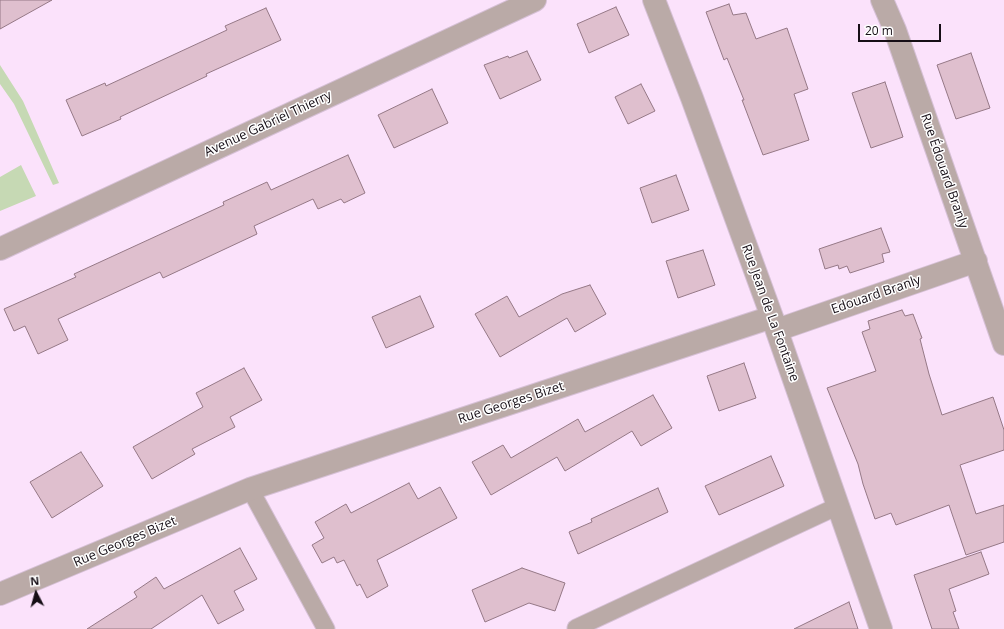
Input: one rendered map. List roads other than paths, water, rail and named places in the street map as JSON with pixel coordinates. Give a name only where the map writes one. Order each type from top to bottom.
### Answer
[{"type":"street","name":"Avenue Gabriel Thierry","points":[[0,249],[535,0]]},
{"type":"street","name":"Rue Jean de La Fontaine","points":[[654,0],[692,98],[774,324],[880,629]]},
{"type":"street","name":"Rue Édouard Branly","points":[[882,0],[895,30],[1004,344]]},
{"type":"street","name":"Edouard Branly","points":[[774,324],[976,261]]},
{"type":"street","name":"Rue Georges Bizet","points":[[0,594],[250,489],[774,324]]},
{"type":"lane","points":[[250,489],[326,629]]},
{"type":"lane","points":[[576,628],[838,506]]}]
